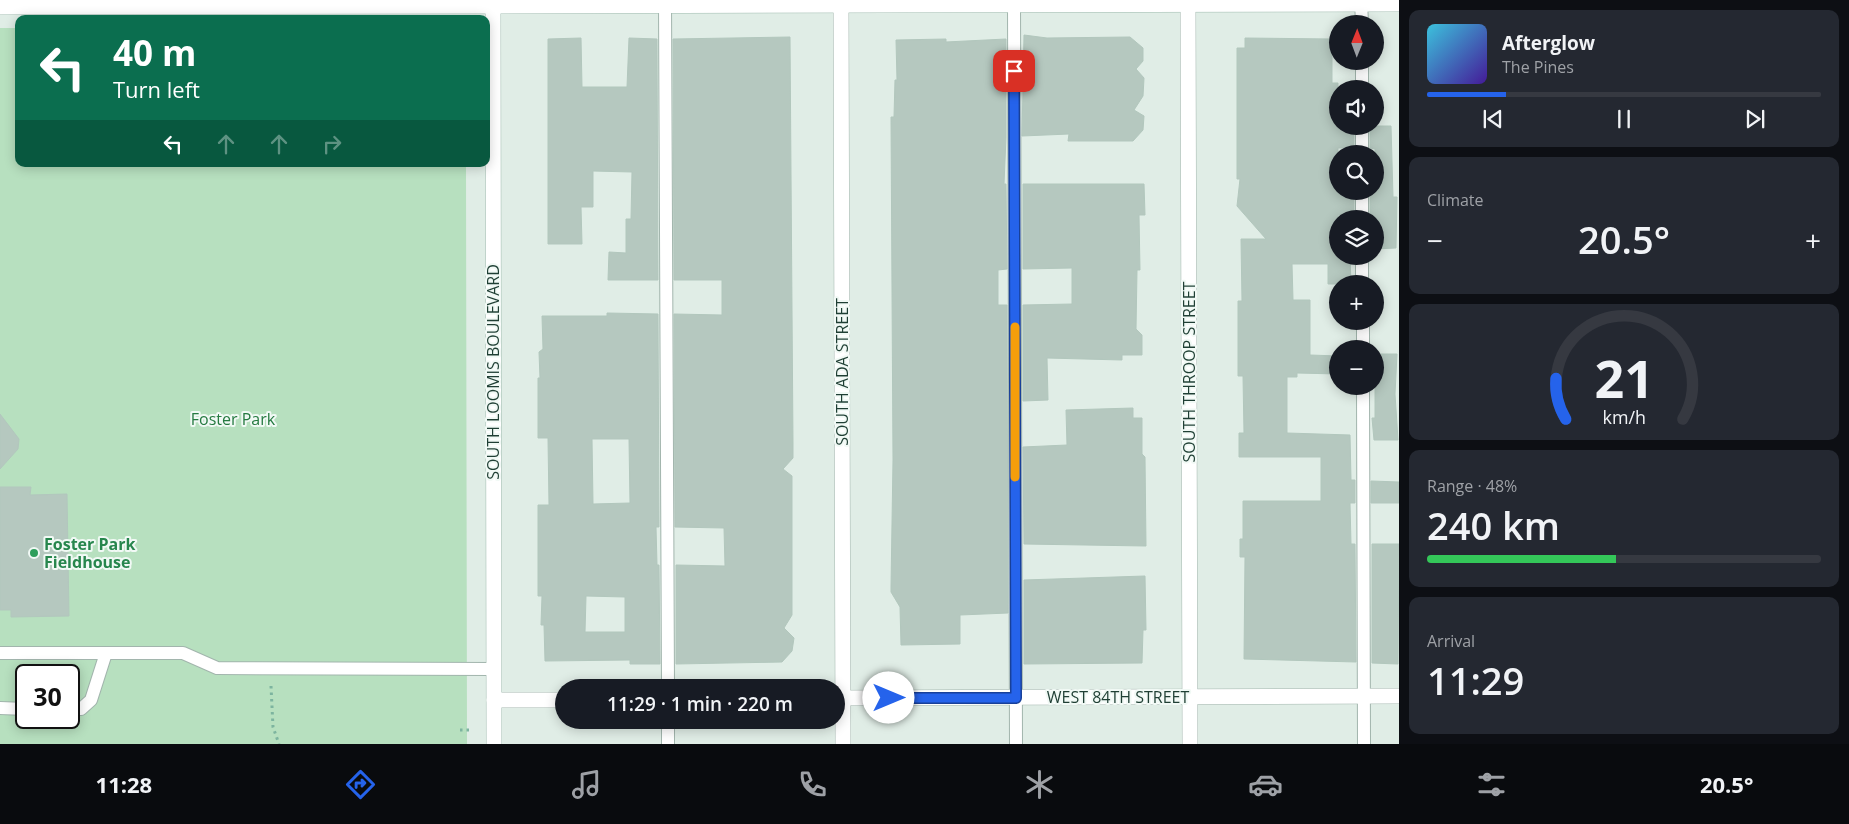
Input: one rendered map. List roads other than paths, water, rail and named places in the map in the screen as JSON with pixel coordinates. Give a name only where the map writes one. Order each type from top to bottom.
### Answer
[{"type":"street","name":"SOUTH ADA STREET","points":[[840,679],[841,2]]},
{"type":"street","name":"SOUTH THROOP STREET","points":[[1188,2],[1190,744]]},
{"type":"street","points":[[0,7],[144,3],[1362,2],[1399,4]]},
{"type":"street","name":"SOUTH LOOMIS BOULEVARD","points":[[492,3],[494,744]]},
{"type":"street","name":"WEST 84TH STREET","points":[[845,698],[1399,696]]},
{"type":"street","points":[[494,700],[555,700]]},
{"type":"street","name":"SOUTH ADA STREET","points":[[842,729],[843,744]]},
{"type":"lane","points":[[1014,2],[1016,744]]},
{"type":"lane","points":[[1362,2],[1362,15]]},
{"type":"lane","points":[[665,3],[668,679]]},
{"type":"lane","points":[[1363,395],[1364,744]]},
{"type":"lane","points":[[0,653],[183,653],[217,668],[494,669]]},
{"type":"lane","points":[[80,710],[91,700],[106,653]]},
{"type":"lane","points":[[0,708],[15,708]]},
{"type":"lane","points":[[668,729],[668,744]]},
{"type":"place","name":"Foster Park Fieldhouse","points":[[34,553]]},
{"type":"park label","name":"Foster Park","points":[[233,419]]}]
